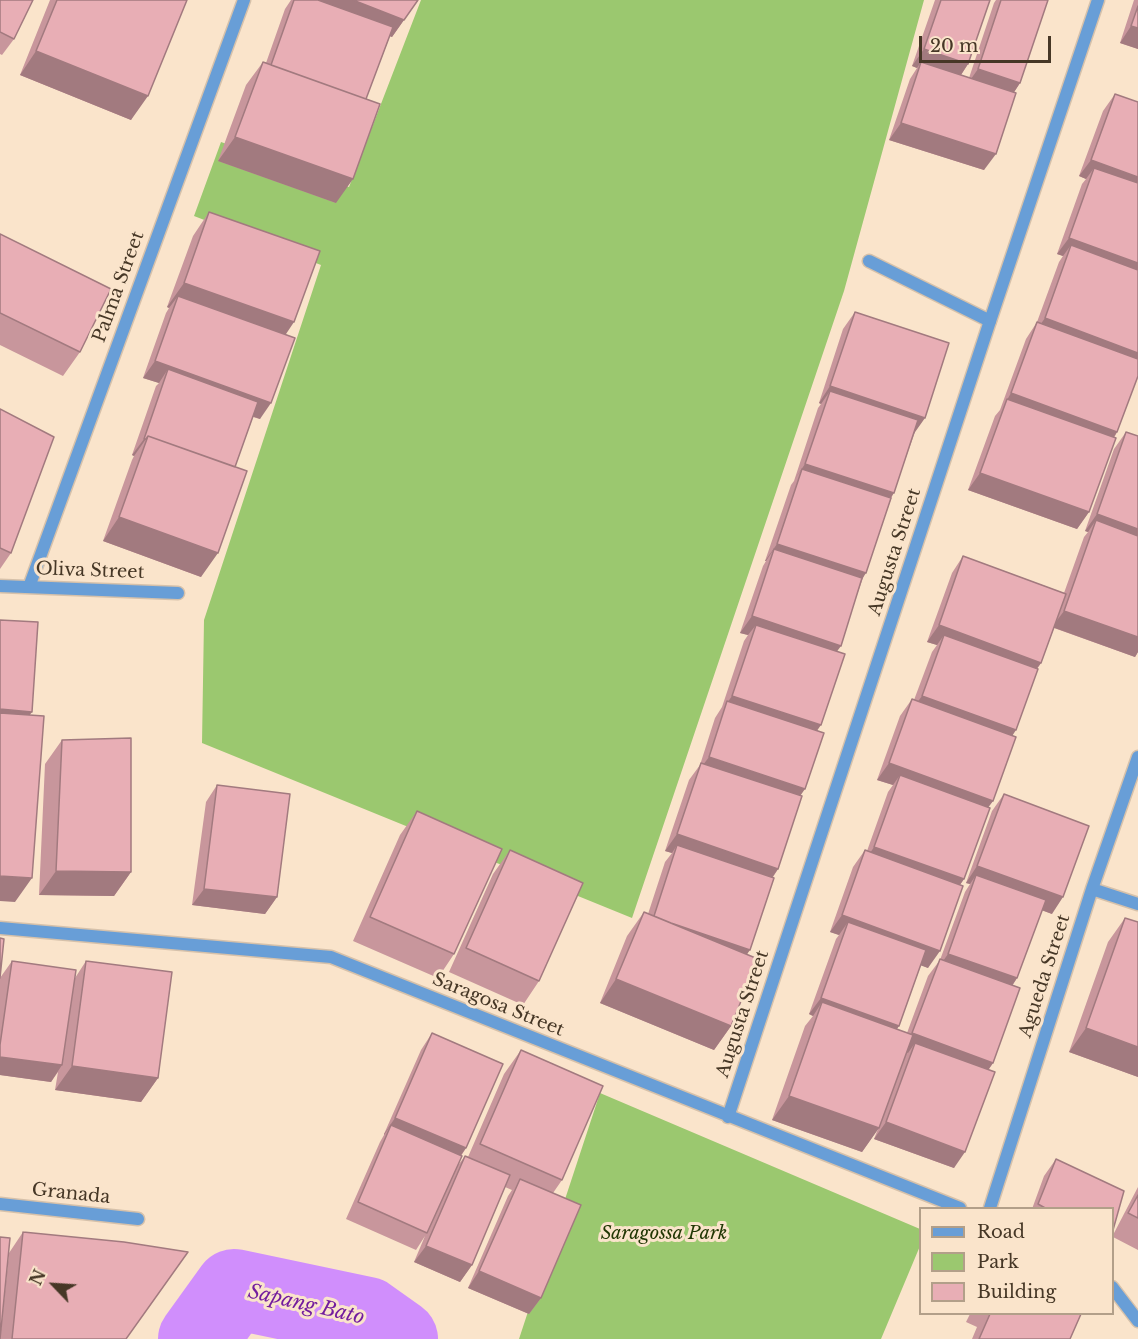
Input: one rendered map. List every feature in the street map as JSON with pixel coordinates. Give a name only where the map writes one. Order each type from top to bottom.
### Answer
[{"type":"street","name":"Palma Street","points":[[29,587],[244,0]]},
{"type":"street","name":"Augusta Street","points":[[728,1117],[1098,0]]},
{"type":"street","points":[[869,261],[990,321]]},
{"type":"street","name":"Oliva Street","points":[[0,586],[178,593]]},
{"type":"street","name":"Agueda Street","points":[[991,1207],[1092,889],[1138,757]]},
{"type":"street","points":[[1092,889],[1138,904]]},
{"type":"street","name":"Saragosa Street","points":[[0,928],[331,957],[955,1207]]},
{"type":"street","name":"Granada","points":[[0,1204],[138,1219]]},
{"type":"street","points":[[1114,1288],[1138,1321]]},
{"type":"green space","points":[[421,0],[924,0],[844,291],[632,918],[202,743],[204,620],[321,265],[194,216],[221,142],[349,187]]},
{"type":"green space","name":"Saragossa Park","points":[[600,1093],[919,1229],[919,1248],[881,1339],[519,1339]]},
{"type":"building","points":[[0,0],[33,0],[14,39],[0,32]]},
{"type":"building","points":[[57,0],[187,0],[148,96],[36,51]]},
{"type":"building","points":[[294,0],[318,0],[393,27],[366,99],[271,65]]},
{"type":"building","points":[[353,0],[418,0],[404,20]]},
{"type":"building","points":[[941,0],[990,0],[968,64],[924,49]]},
{"type":"building","points":[[1001,0],[1048,0],[1020,83],[978,69]]},
{"type":"building","points":[[1138,6],[1138,28],[1131,26]]},
{"type":"building","points":[[263,62],[380,104],[353,179],[235,137]]},
{"type":"building","points":[[921,62],[1016,93],[996,154],[901,123]]},
{"type":"building","points":[[1115,94],[1138,102],[1138,177],[1091,160]]},
{"type":"building","points":[[1094,168],[1138,183],[1138,263],[1069,238]]},
{"type":"building","points":[[209,212],[320,251],[294,322],[184,283]]},
{"type":"building","points":[[0,234],[111,289],[80,352],[0,313]]},
{"type":"building","points":[[1071,245],[1138,270],[1138,353],[1045,318]]},
{"type":"building","points":[[178,296],[295,338],[271,403],[155,361]]},
{"type":"building","points":[[855,312],[949,343],[925,418],[830,386]]},
{"type":"building","points":[[1037,322],[1138,359],[1138,376],[1117,432],[1011,393]]},
{"type":"building","points":[[168,369],[258,402],[235,467],[148,436],[144,439]]},
{"type":"building","points":[[830,391],[918,420],[894,493],[805,464]]},
{"type":"building","points":[[1007,399],[1116,438],[1089,512],[980,473]]},
{"type":"building","points":[[0,409],[54,437],[11,553],[0,548]]},
{"type":"building","points":[[1126,432],[1138,436],[1138,529],[1097,514]]},
{"type":"building","points":[[148,436],[247,471],[218,553],[119,517]]},
{"type":"building","points":[[802,469],[891,498],[866,573],[777,544]]},
{"type":"building","points":[[1096,520],[1138,536],[1138,637],[1064,611]]},
{"type":"building","points":[[774,549],[862,578],[841,646],[752,616]]},
{"type":"building","points":[[963,556],[1066,594],[1041,663],[939,625]]},
{"type":"building","points":[[0,620],[38,622],[32,712],[0,709]]},
{"type":"building","points":[[756,625],[845,654],[821,725],[732,696]]},
{"type":"building","points":[[944,635],[1038,669],[1016,730],[922,696]]},
{"type":"building","points":[[912,699],[1016,737],[993,801],[889,763]]},
{"type":"building","points":[[727,701],[824,733],[805,789],[709,757]]},
{"type":"building","points":[[0,713],[44,716],[32,878],[0,876]]},
{"type":"building","points":[[131,738],[131,872],[56,871],[62,740]]},
{"type":"building","points":[[701,763],[802,796],[778,869],[677,834]]},
{"type":"building","points":[[900,775],[990,808],[964,879],[874,847]]},
{"type":"building","points":[[217,785],[290,794],[277,897],[204,889]]},
{"type":"building","points":[[1004,794],[1089,826],[1063,897],[977,866]]},
{"type":"building","points":[[417,811],[502,849],[454,954],[370,917]]},
{"type":"building","points":[[677,845],[774,878],[750,950],[654,916]]},
{"type":"building","points":[[510,850],[583,883],[539,981],[466,948]]},
{"type":"building","points":[[865,850],[963,886],[940,951],[842,915]]},
{"type":"building","points":[[976,875],[1046,900],[1017,978],[948,954]]},
{"type":"building","points":[[644,912],[758,959],[731,1026],[616,979]]},
{"type":"building","points":[[1125,918],[1138,922],[1138,1047],[1086,1028]]},
{"type":"building","points":[[848,922],[926,950],[899,1026],[821,998]]},
{"type":"building","points":[[0,938],[4,939],[0,978]]},
{"type":"building","points":[[940,959],[1020,988],[993,1063],[912,1033]]},
{"type":"building","points":[[12,961],[76,970],[62,1065],[0,1057]]},
{"type":"building","points":[[86,961],[172,972],[158,1078],[72,1066]]},
{"type":"building","points":[[822,1002],[913,1035],[879,1128],[789,1096]]},
{"type":"building","points":[[432,1033],[503,1064],[466,1148],[395,1118]]},
{"type":"building","points":[[915,1043],[995,1072],[965,1152],[886,1122]]},
{"type":"building","points":[[521,1050],[603,1086],[562,1180],[480,1144]]},
{"type":"building","points":[[391,1125],[462,1156],[427,1233],[358,1202]]},
{"type":"building","points":[[465,1156],[510,1175],[472,1265],[426,1246]]},
{"type":"building","points":[[1056,1159],[1124,1191],[1114,1226],[1114,1207],[1043,1207],[1038,1204]]},
{"type":"building","points":[[520,1179],[581,1205],[541,1298],[479,1271]]},
{"type":"building","points":[[1138,1195],[1138,1218],[1128,1213]]},
{"type":"building","points":[[23,1232],[124,1242],[188,1252],[126,1339],[12,1339]]},
{"type":"building","points":[[0,1237],[10,1238],[0,1339]]},
{"type":"building","points":[[990,1315],[1081,1315],[1070,1339],[979,1339]]},
{"type":"waterway","name":"Sapang Bato","points":[[198,1339],[234,1289],[367,1317],[398,1339]]}]
